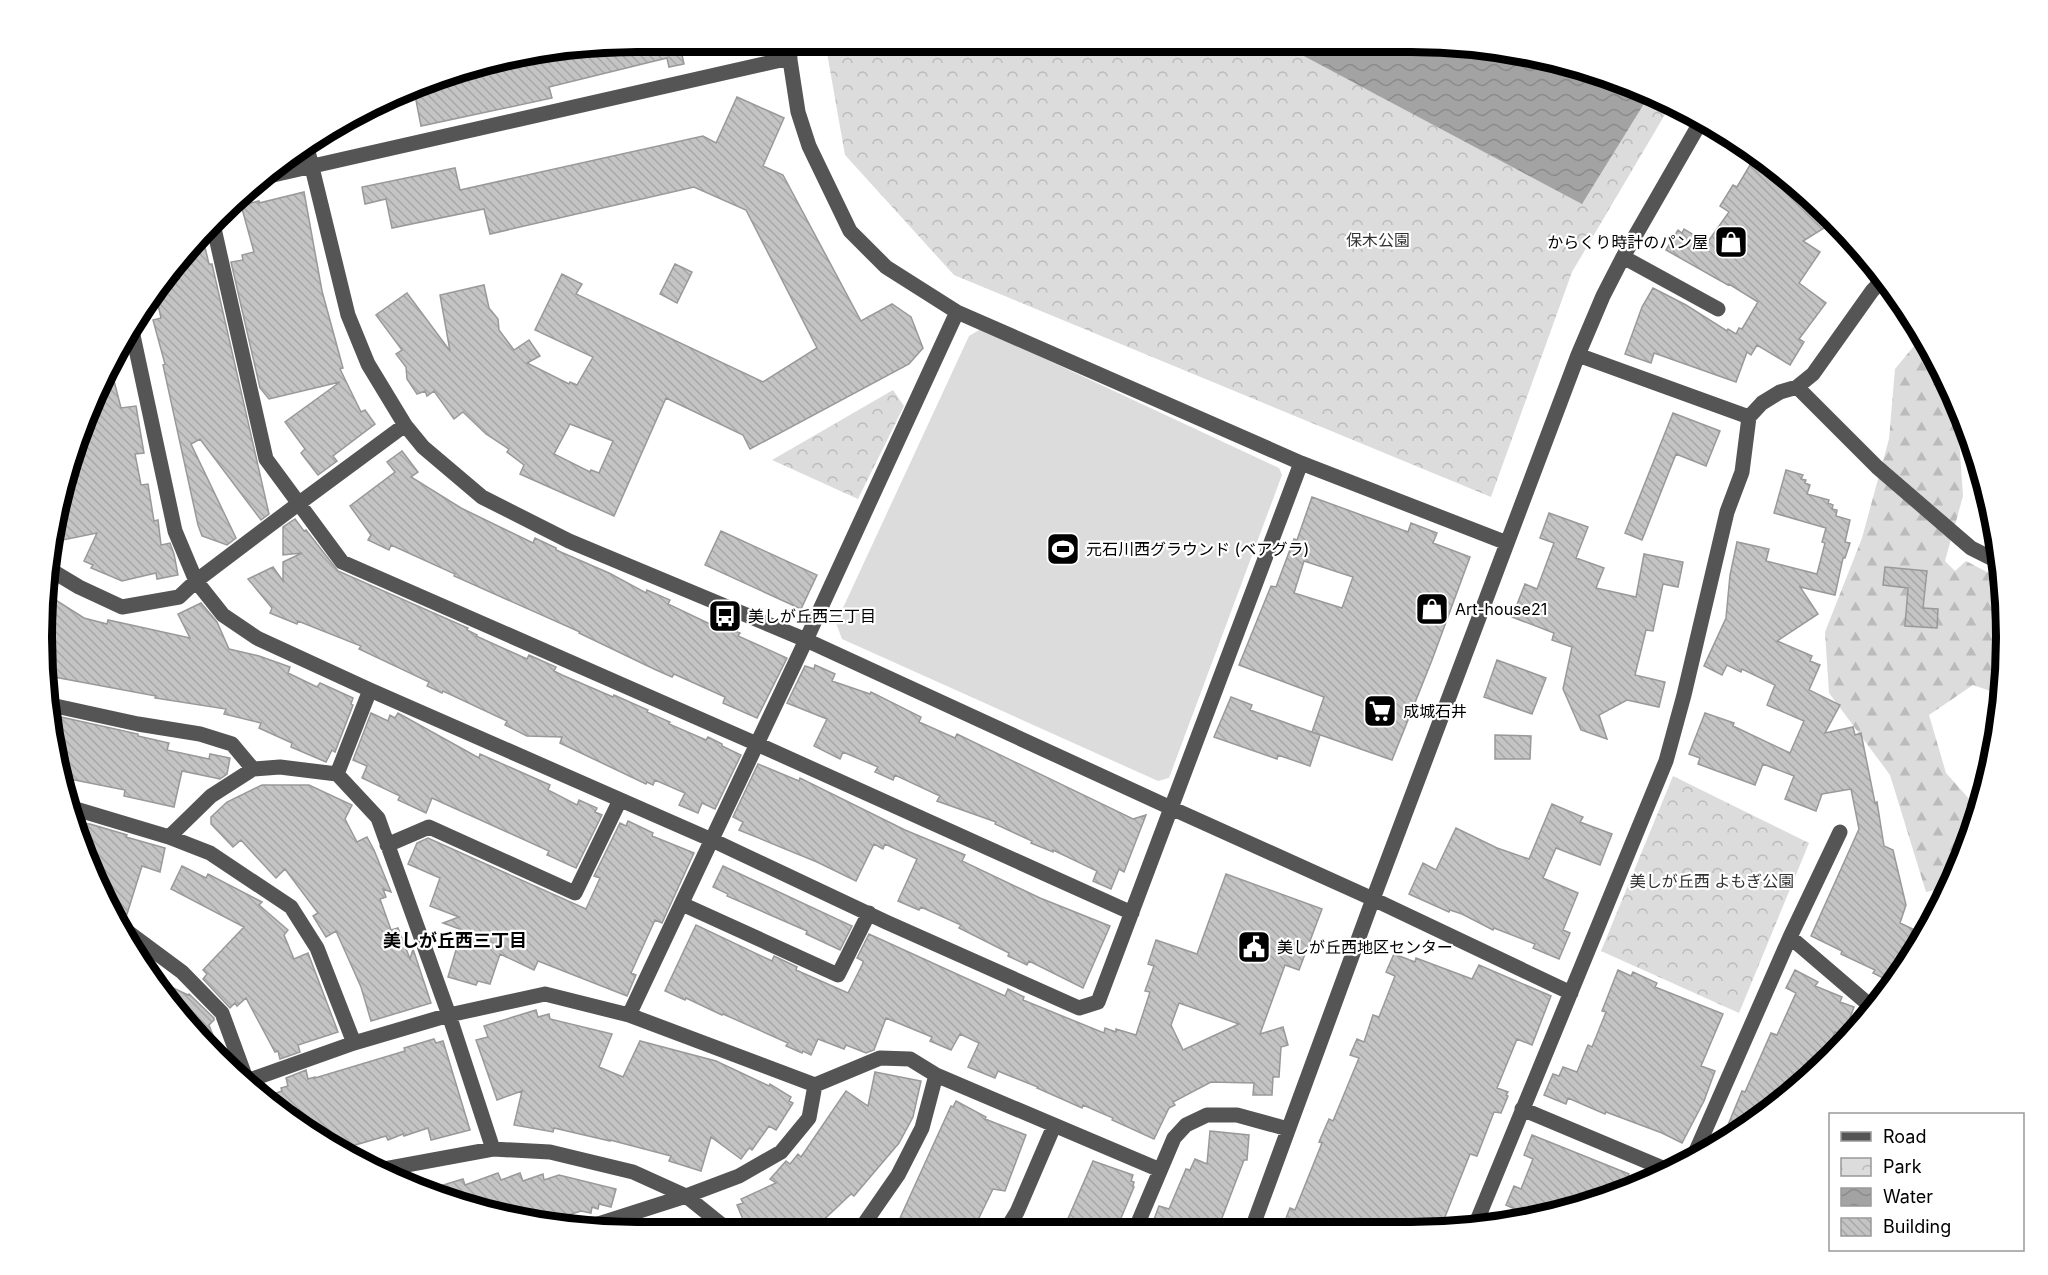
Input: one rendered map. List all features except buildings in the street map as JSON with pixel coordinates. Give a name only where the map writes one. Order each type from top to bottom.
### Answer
[{"type":"street","points":[[281,173],[789,53],[798,112],[808,146],[850,231],[886,267],[957,312],[1301,463],[1507,543]]},
{"type":"street","points":[[1254,1222],[1578,355],[1623,256],[1697,128]]},
{"type":"street","points":[[308,154],[348,315],[368,364],[405,425],[423,447],[482,497],[569,541],[806,639],[1373,899],[1571,993]]},
{"type":"street","points":[[215,234],[266,459],[342,562],[757,744],[1132,913]]},
{"type":"street","points":[[1623,256],[1718,309]]},
{"type":"street","points":[[1478,1218],[1666,761],[1727,512],[1742,472],[1749,417],[1762,403],[1780,392],[1797,387],[1813,374],[1878,285]]},
{"type":"street","points":[[629,1015],[957,312]]},
{"type":"street","points":[[134,340],[176,531],[196,581],[223,615],[257,638],[370,690],[712,840],[869,914],[1079,1008],[1098,1002],[1301,463]]},
{"type":"street","points":[[1578,355],[1749,417]]},
{"type":"street","points":[[1797,387],[1877,467],[1971,548],[1989,557]]},
{"type":"street","points":[[57,574],[122,607],[179,597],[196,581],[405,425]]},
{"type":"street","points":[[337,774],[370,690]]},
{"type":"street","points":[[57,706],[138,724],[200,734],[232,744],[253,769]]},
{"type":"street","points":[[169,837],[211,796],[253,769],[280,767],[337,774],[378,818],[449,1015],[493,1149]]},
{"type":"street","points":[[387,845],[429,827],[575,893],[620,800]]},
{"type":"street","points":[[79,810],[169,837],[210,853],[291,908],[317,948],[354,1042]]},
{"type":"street","points":[[1698,1147],[1790,937],[1840,832]]},
{"type":"street","points":[[682,904],[838,975],[869,914]]},
{"type":"street","points":[[1790,937],[1867,1004]]},
{"type":"street","points":[[136,938],[182,972],[222,1013],[241,1067]]},
{"type":"street","points":[[253,1078],[354,1042],[449,1015],[545,994],[629,1015],[815,1084],[880,1058],[910,1059],[936,1075],[1160,1170]]},
{"type":"street","points":[[865,1222],[898,1175],[922,1128],[936,1075]]},
{"type":"street","points":[[607,1221],[739,1176],[781,1152],[808,1118],[815,1084]]},
{"type":"street","points":[[1522,1109],[1659,1167]]},
{"type":"street","points":[[1138,1222],[1174,1138],[1186,1125],[1207,1115],[1237,1115],[1288,1129]]},
{"type":"street","points":[[1010,1222],[1017,1212],[1054,1126]]},
{"type":"street","points":[[391,1168],[493,1149],[550,1152],[633,1172],[686,1196],[718,1222]]},
{"type":"green space","name":"保木公園","points":[[1410,52],[1449,54],[1525,64],[1562,72],[1634,97],[1667,112],[1572,272],[1491,497],[954,275],[845,155],[827,53]]},
{"type":"green space","name":"元石川西グラウンド (ベアグラ)","points":[[981,329],[1279,468],[1282,475],[1169,778],[1158,781],[842,639],[836,623],[969,336]]},
{"type":"green space","points":[[1916,343],[1951,414],[1959,435],[1963,496],[1945,561],[1955,571],[1966,561],[1991,574],[1994,599],[1996,638],[1992,692],[1973,685],[1929,715],[1946,773],[1972,802],[1951,861],[1938,890],[1926,892],[1890,775],[1829,693],[1825,632],[1862,538],[1889,439],[1895,369]]},
{"type":"green space","points":[[893,390],[904,406],[858,499],[772,460]]},
{"type":"green space","name":"美しが丘西 よもぎ公園","points":[[1673,776],[1809,843],[1739,1013],[1601,951]]},
{"type":"water","points":[[1296,52],[1410,52],[1487,58],[1562,72],[1645,102],[1582,204]]},
{"type":"place","name":"からくり時計のパン屋","points":[[1731,242]]},
{"type":"place","name":"元石川西グラウンド (ベアグラ)","points":[[1063,549]]},
{"type":"place","name":"Art-house21","points":[[1432,609]]},
{"type":"place","name":"美しが丘西三丁目","points":[[725,616]]},
{"type":"place","name":"成城石井","points":[[1380,711]]},
{"type":"place","name":"美しが丘西地区センター","points":[[1254,947]]},
{"type":"district","name":"美しが丘西三丁目","points":[[455,940]]}]
